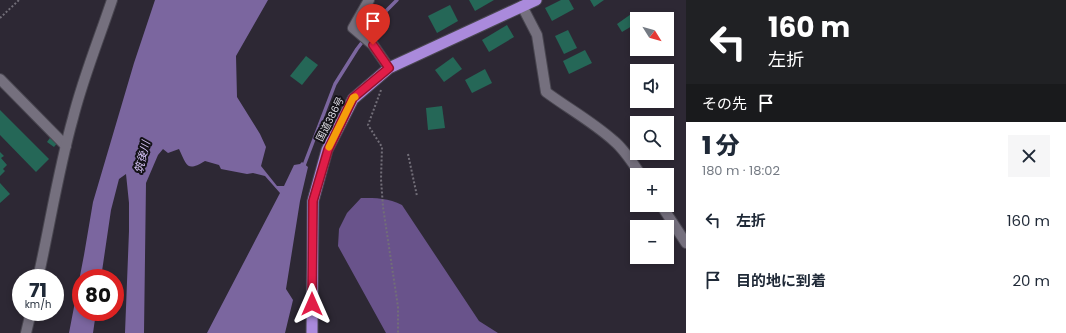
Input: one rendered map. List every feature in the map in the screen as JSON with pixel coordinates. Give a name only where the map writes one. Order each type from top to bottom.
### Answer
[{"type":"highway","name":"国道386号","points":[[312,333],[313,201],[325,157],[353,98],[389,68],[536,0]]},
{"type":"street","points":[[40,269],[51,219],[56,186],[73,117],[112,0]]},
{"type":"street","points":[[369,0],[353,28],[373,45],[389,68]]},
{"type":"street","points":[[522,6],[537,35],[546,92],[570,110],[579,114],[616,142],[636,168]]},
{"type":"street","points":[[0,79],[66,146]]},
{"type":"street","points":[[666,212],[685,241]]},
{"type":"street","points":[[26,333],[29,321]]},
{"type":"path","points":[[0,18],[19,0]]},
{"type":"path","points":[[389,68],[368,125],[382,147],[381,179],[383,206],[398,307],[398,333]]},
{"type":"path","points":[[408,154],[417,196]]},
{"type":"shaded area","points":[[361,198],[377,198],[402,205],[479,321],[498,333],[386,333],[338,246],[339,229],[347,213]]},
{"type":"water","name":"筑後川","points":[[155,0],[268,0],[236,56],[237,97],[260,134],[266,147],[261,166],[277,186],[284,186],[294,165],[302,162],[308,167],[300,201],[286,289],[293,300],[285,333],[207,333],[280,193],[265,176],[221,169],[219,165],[205,161],[191,167],[186,163],[179,149],[168,153],[163,149],[158,155],[146,183],[144,333],[125,333],[129,231],[129,203],[126,174],[119,179],[111,210],[102,269],[81,269],[93,202],[134,63]]},
{"type":"water","points":[[72,317],[72,321],[95,321],[93,333],[69,333]]},
{"type":"building","points":[[469,0],[494,0],[475,11]]},
{"type":"building","points":[[561,0],[569,0],[574,9],[552,21],[545,8]]},
{"type":"building","points":[[590,0],[604,0],[594,7]]},
{"type":"building","points":[[450,5],[458,21],[437,33],[428,16]]},
{"type":"building","points":[[630,15],[630,27],[622,32],[617,24]]},
{"type":"building","points":[[507,25],[514,37],[489,52],[482,40]]},
{"type":"building","points":[[568,30],[577,48],[564,54],[555,36]]},
{"type":"building","points":[[585,50],[592,63],[569,74],[563,61]]},
{"type":"building","points":[[306,56],[318,65],[302,85],[290,76]]},
{"type":"building","points":[[453,57],[462,69],[444,82],[435,70]]},
{"type":"building","points":[[485,69],[492,83],[472,93],[465,80]]},
{"type":"building","points":[[442,106],[445,128],[428,130],[426,108]]},
{"type":"building","points":[[0,110],[49,159],[36,172],[0,135]]},
{"type":"building","points":[[52,135],[59,141],[54,147],[47,142]]},
{"type":"building","points":[[0,152],[4,156],[1,158],[7,165],[3,169],[5,171],[0,176]]},
{"type":"building","points":[[0,183],[10,194],[0,203]]},
{"type":"waterway","points":[[303,168],[335,84],[357,49],[385,12],[397,0]]},
{"type":"slow traffic","points":[[329,147],[353,98],[355,97]]},
{"type":"route","points":[[312,304],[313,201],[328,150],[353,98],[389,68],[373,45]]}]
